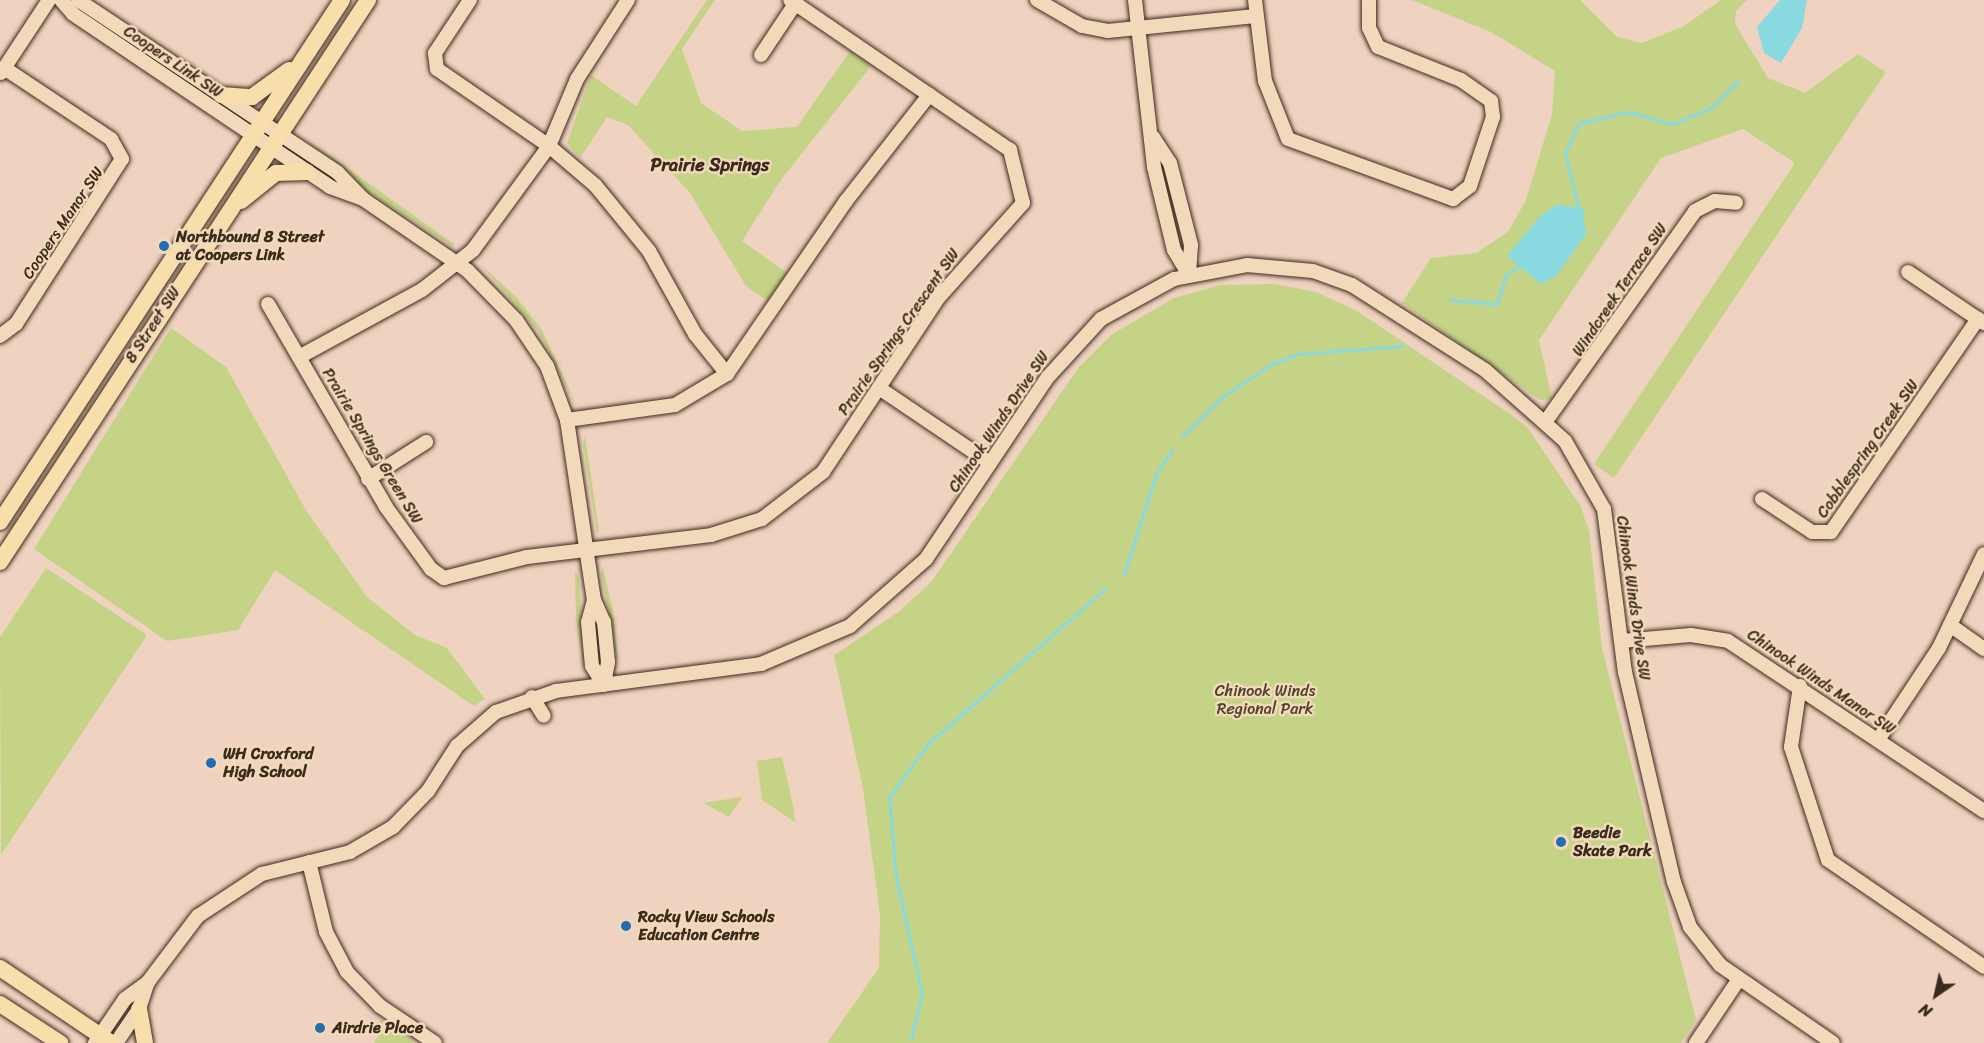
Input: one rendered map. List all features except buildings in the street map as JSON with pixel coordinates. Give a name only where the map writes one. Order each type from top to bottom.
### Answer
[{"type":"main road","name":"8 Street SW","points":[[0,522],[342,0]]},
{"type":"main road","name":"8 Street SW","points":[[0,562],[224,216],[368,0]]},
{"type":"main road","points":[[221,95],[252,96],[305,56]]},
{"type":"main road","points":[[224,216],[276,173],[307,172]]},
{"type":"main road","points":[[0,968],[102,1040]]},
{"type":"main road","points":[[4,1006],[44,1043]]},
{"type":"main road","points":[[4,1006],[60,1043]]},
{"type":"main road","points":[[139,1009],[145,1043]]},
{"type":"street","name":"Coopers Manor SW","points":[[0,336],[16,324],[122,159],[111,139],[2,71],[49,0]]},
{"type":"street","name":"Coopers Link SW","points":[[61,0],[73,15],[274,140]]},
{"type":"street","name":"Coopers Link SW","points":[[78,0],[221,95],[257,128]]},
{"type":"street","points":[[470,0],[435,53],[437,69],[549,146],[628,223],[664,272],[695,334],[727,374]]},
{"type":"street","name":"Prairie Springs Green SW","points":[[587,550],[496,563],[444,578],[431,569],[368,479],[299,357],[422,290],[457,264],[499,222],[549,146],[577,79],[628,0]]},
{"type":"street","points":[[1037,0],[1082,26],[1136,29],[1255,16]]},
{"type":"street","points":[[1135,0],[1136,29],[1153,137],[1154,167],[1174,250],[1189,274]]},
{"type":"street","points":[[1255,0],[1255,16],[1265,81],[1288,139],[1453,199],[1470,186],[1493,117],[1491,101],[1461,80],[1378,47],[1369,28],[1369,0]]},
{"type":"street","points":[[567,420],[675,405],[727,374],[846,201],[929,95],[792,2],[761,55]]},
{"type":"street","name":"Prairie Springs Crescent SW","points":[[587,550],[711,535],[762,519],[823,472],[958,272],[1023,202],[1010,150],[929,95]]},
{"type":"street","points":[[274,140],[307,172],[363,199],[457,264],[496,297],[531,340],[567,420],[594,600],[588,622],[592,666],[604,685]]},
{"type":"street","points":[[274,140],[338,173],[363,199]]},
{"type":"street","name":"Windcreek Terrace SW","points":[[1546,421],[1695,211],[1715,201],[1736,203]]},
{"type":"street","name":"Chinook Winds Drive SW","points":[[116,1043],[139,1009],[148,982],[183,933],[216,902],[262,874],[350,852],[393,827],[478,724],[532,697],[761,664],[841,631],[883,602],[926,559],[1048,377],[1093,327],[1123,302],[1189,274],[1282,266],[1352,285],[1449,345],[1546,421],[1587,472],[1604,509],[1621,641],[1682,908],[1697,940],[1739,980],[1833,1043]]},
{"type":"street","points":[[1908,272],[1981,321]]},
{"type":"street","points":[[268,303],[299,357]]},
{"type":"street","name":"Cobblespring Creek SW","points":[[1762,499],[1812,532],[1831,532],[1981,321]]},
{"type":"street","points":[[879,388],[990,463]]},
{"type":"street","points":[[368,479],[426,442]]},
{"type":"street","points":[[1878,740],[1950,626],[1984,554]]},
{"type":"street","points":[[1950,626],[1984,649]]},
{"type":"street","name":"Chinook Winds Manor SW","points":[[1621,641],[1692,635],[1728,641],[1800,686],[1984,811]]},
{"type":"street","points":[[1800,686],[1791,747],[1828,860],[1984,966]]},
{"type":"street","points":[[532,697],[544,716]]},
{"type":"street","points":[[309,862],[326,932],[347,972],[380,1006],[435,1043]]},
{"type":"street","points":[[1696,1043],[1739,980]]},
{"type":"street","name":"Chinook Winds Drive SW","points":[[102,1040],[125,999],[148,982]]},
{"type":"green space","points":[[707,0],[715,0],[682,49],[701,103],[742,131],[797,127],[850,51],[871,66],[780,181],[742,241],[787,273],[768,301],[746,286],[690,193],[628,125],[607,117],[580,158],[567,143],[591,75],[636,106]]},
{"type":"green space","points":[[1412,0],[1580,0],[1617,37],[1642,43],[1684,26],[1721,0],[1747,0],[1736,11],[1735,24],[1768,78],[1805,93],[1858,54],[1886,72],[1614,478],[1594,464],[1795,163],[1743,129],[1661,158],[1539,340],[1552,399],[1540,400],[1402,303],[1431,258],[1476,253],[1508,232],[1526,200],[1552,114],[1555,71],[1491,32]]},
{"type":"green space","points":[[305,138],[454,244],[453,247],[367,191]]},
{"type":"green space","points":[[481,265],[517,298],[542,330],[577,407],[538,331]]},
{"type":"green space","name":"Chinook Winds Regional Park","points":[[1274,284],[1316,292],[1357,311],[1510,414],[1527,427],[1581,507],[1589,531],[1602,648],[1696,1020],[1681,1043],[827,1043],[879,968],[880,914],[863,789],[834,655],[900,611],[932,581],[1079,367],[1111,335],[1174,298],[1220,285]]},
{"type":"green space","points":[[171,328],[226,367],[307,512],[368,598],[415,635],[447,648],[485,699],[474,706],[275,570],[238,630],[167,641],[34,549]]},
{"type":"green space","points":[[585,435],[599,531],[597,533],[583,444]]},
{"type":"green space","points":[[603,567],[613,612],[618,665],[601,573]]},
{"type":"green space","points":[[46,568],[147,635],[1,855],[0,637]]},
{"type":"green space","points":[[575,571],[579,577],[584,670],[576,617]]},
{"type":"green space","points":[[782,757],[795,822],[762,800],[757,761]]},
{"type":"green space","points":[[742,797],[729,817],[703,803]]},
{"type":"green space","points":[[381,1020],[414,1043],[374,1043],[379,1035],[372,1030]]},
{"type":"water","points":[[1780,0],[1807,0],[1802,28],[1781,63],[1764,53],[1757,27]]},
{"type":"water","points":[[1557,205],[1583,208],[1586,234],[1557,275],[1541,284],[1507,256],[1540,216]]},
{"type":"waterway","points":[[1579,211],[1565,153],[1579,123],[1629,112],[1673,124],[1712,107],[1738,81]]},
{"type":"waterway","points":[[1451,300],[1497,304],[1506,274],[1521,266]]},
{"type":"waterway","points":[[1182,437],[1222,397],[1272,364],[1298,354],[1403,346]]},
{"type":"waterway","points":[[1124,574],[1157,472],[1172,450]]},
{"type":"waterway","points":[[911,1040],[922,993],[896,877],[889,797],[929,743],[1105,589]]},
{"type":"place","name":"Northbound 8 Street at Coopers Link","points":[[164,246]]},
{"type":"place","name":"WH Croxford High School","points":[[211,763]]},
{"type":"place","name":"Beedie Skate Park","points":[[1561,842]]},
{"type":"place","name":"Rocky View Schools Education Centre","points":[[626,926]]},
{"type":"place","name":"Airdrie Place","points":[[320,1028]]},
{"type":"district","name":"Prairie Springs","points":[[710,165]]}]
